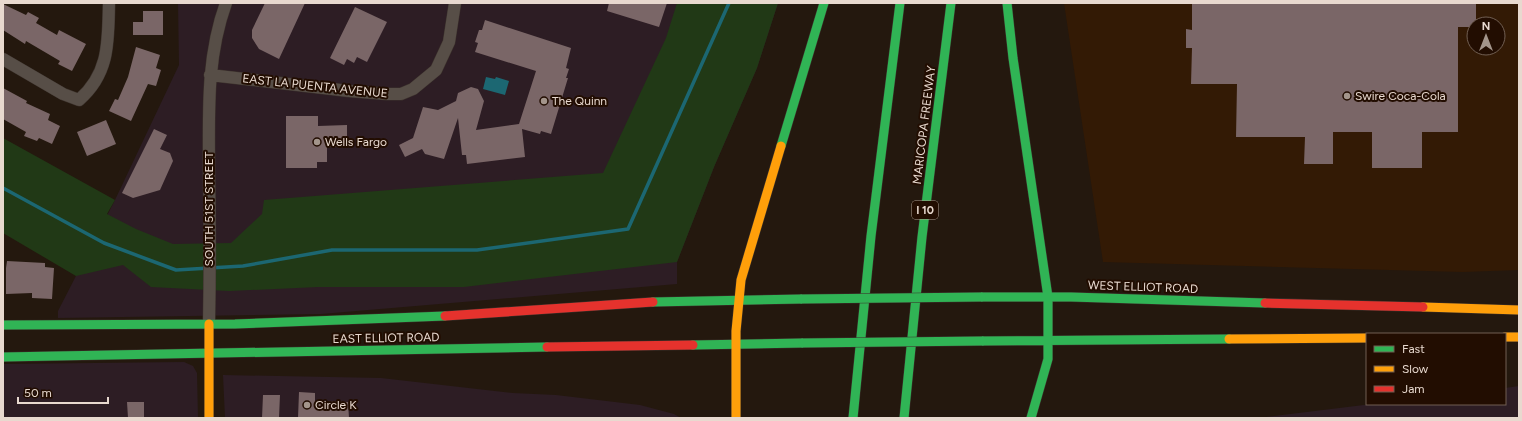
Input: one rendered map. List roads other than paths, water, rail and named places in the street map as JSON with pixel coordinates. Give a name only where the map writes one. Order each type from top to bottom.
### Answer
[{"type":"main road","points":[[736,418],[735,343],[738,299],[744,268],[824,3]]},
{"type":"main road","points":[[854,418],[871,236],[900,3]]},
{"type":"main road","name":"MARICOPA FREEWAY","points":[[904,418],[922,237],[951,3]]},
{"type":"main road","points":[[1007,3],[1013,58],[1048,297],[1048,359],[1031,418]]},
{"type":"main road","name":"WEST ELLIOT ROAD","points":[[766,299],[981,296],[1519,310]]},
{"type":"main road","name":"EAST ELLIOT ROAD","points":[[3,326],[210,324],[443,316],[646,302],[766,299]]},
{"type":"main road","name":"SOUTH 51ST STREET","points":[[209,418],[210,324]]},
{"type":"main road","points":[[1506,337],[1519,337]]},
{"type":"main road","points":[[1049,341],[1366,338]]},
{"type":"main road","name":"EAST ELLIOT ROAD","points":[[3,357],[735,343],[1049,341]]},
{"type":"street","points":[[3,59],[63,94],[79,100],[91,90],[101,72],[108,34],[109,3]]},
{"type":"street","name":"SOUTH 51ST STREET","points":[[210,324],[208,97],[218,26],[226,3]]},
{"type":"street","name":"EAST LA PUENTA AVENUE","points":[[210,75],[387,94],[401,94],[413,89],[436,70],[449,42],[455,3]]},
{"type":"water","points":[[486,77],[495,79],[496,77],[509,81],[505,95],[483,89]]},
{"type":"waterway","points":[[3,188],[104,243],[176,270],[243,266],[332,250],[477,250],[628,229],[729,3]]},
{"type":"place","name":"Swire Coca-Cola","points":[[1347,96]]},
{"type":"place","name":"The Quinn","points":[[544,101]]},
{"type":"place","name":"Wells Fargo","points":[[317,142]]},
{"type":"place","name":"Circle K","points":[[307,405]]}]
